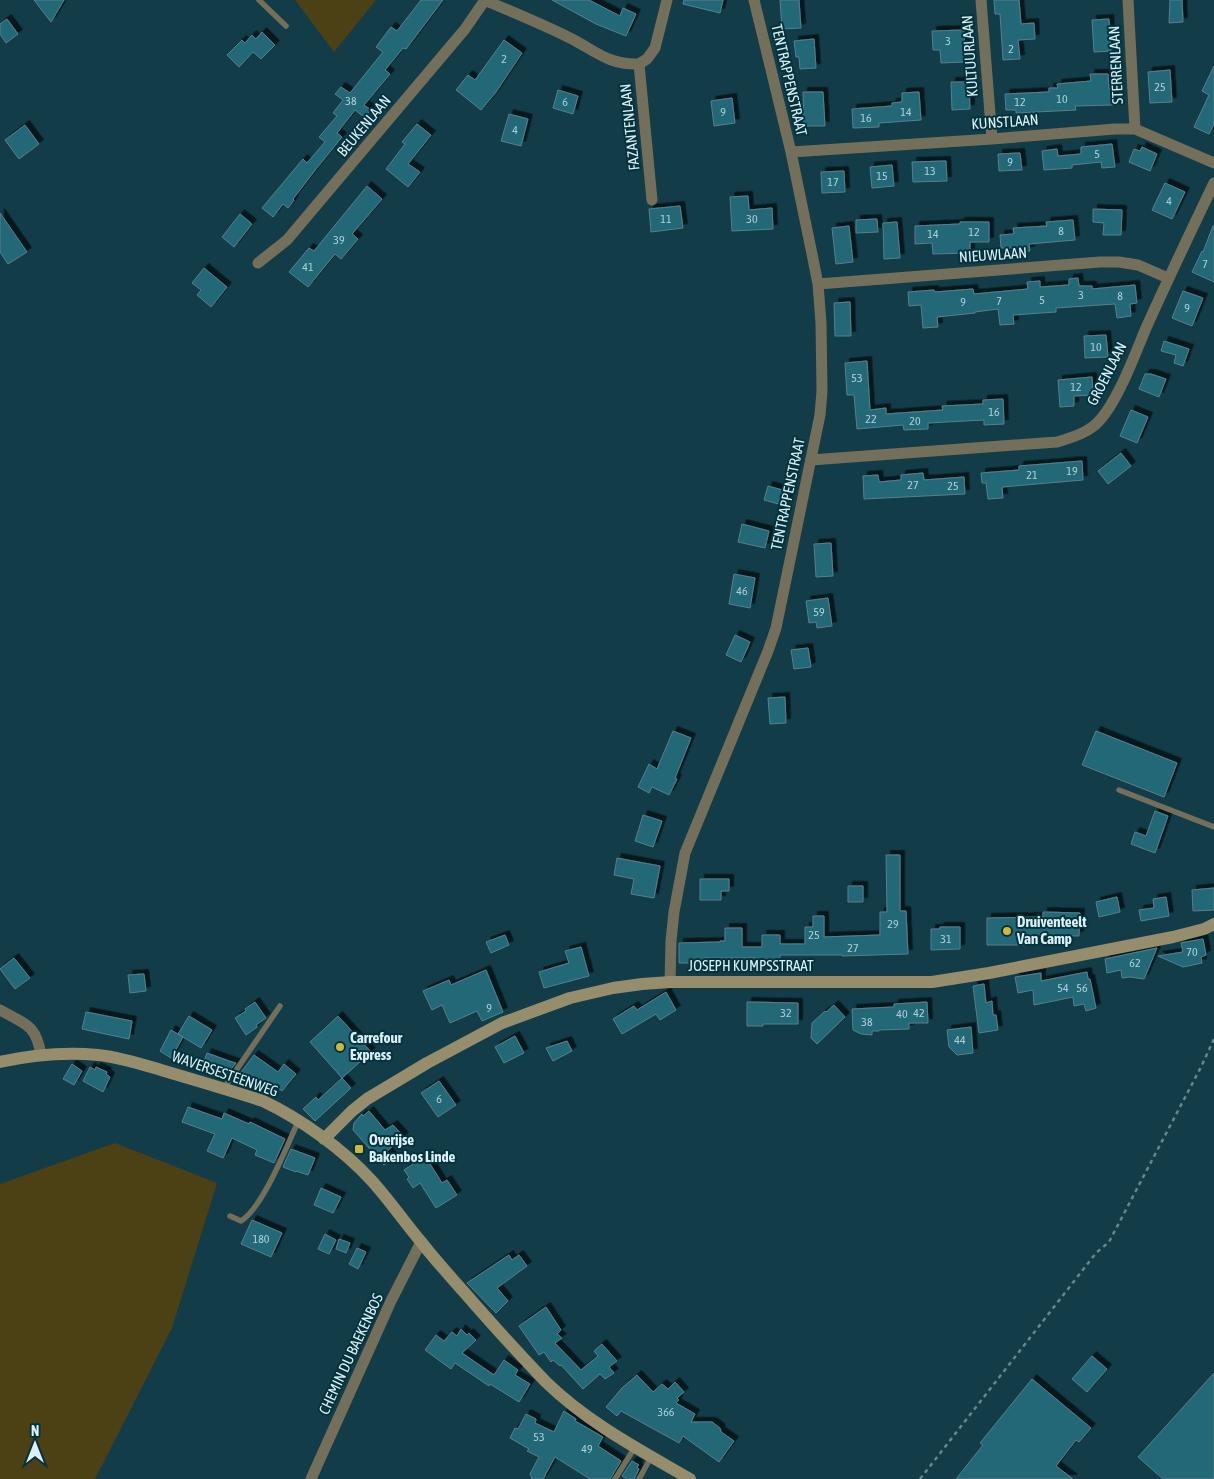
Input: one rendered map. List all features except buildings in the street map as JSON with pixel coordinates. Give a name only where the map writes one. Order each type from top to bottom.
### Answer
[{"type":"street","points":[[484,0],[571,39],[611,61],[639,64]]},
{"type":"street","name":"BEUKENLAAN","points":[[258,263],[287,240],[465,29],[484,0]]},
{"type":"street","name":"FAZANTENLAAN","points":[[652,200],[639,64],[655,48],[667,0]]},
{"type":"street","name":"TENTRAPPENSTRAAT","points":[[670,982],[674,912],[685,852],[776,628],[820,415],[822,391],[821,323],[818,284],[791,152],[754,0]]},
{"type":"street","name":"KULTUURLAAN","points":[[981,0],[992,139]]},
{"type":"street","name":"STERRENLAAN","points":[[1128,0],[1135,129]]},
{"type":"street","name":"KUNSTLAAN","points":[[791,152],[1135,129],[1214,163]]},
{"type":"street","name":"GROENLAAN","points":[[811,460],[1057,442],[1077,436],[1095,425],[1108,410],[1214,183]]},
{"type":"street","name":"NIEUWLAAN","points":[[818,284],[1100,262],[1138,265],[1168,278]]},
{"type":"street","name":"JOSEPH KUMPSSTRAAT","points":[[324,1139],[367,1099],[427,1063],[502,1023],[570,998],[613,988],[670,982],[932,982],[989,974],[1173,937],[1204,929],[1214,924]]},
{"type":"street","points":[[0,1010],[30,1028],[37,1038],[41,1055]]},
{"type":"street","name":"WAVERSESTEENWEG","points":[[0,1062],[41,1055],[70,1053],[100,1055],[154,1067],[224,1088],[276,1107],[348,1157],[373,1182],[420,1241],[546,1382],[572,1405],[613,1434],[690,1479]]},
{"type":"street","name":"CHEMIN DU BAEKENBOS","points":[[311,1479],[420,1241]]},
{"type":"lane","points":[[259,0],[286,26]]},
{"type":"lane","points":[[1119,790],[1214,827]]},
{"type":"lane","points":[[224,1088],[280,1006]]},
{"type":"lane","points":[[230,1216],[241,1221],[255,1208],[274,1175],[298,1122]]},
{"type":"lane","points":[[615,1479],[635,1447]]},
{"type":"lane","points":[[639,1479],[651,1456]]},
{"type":"path","points":[[920,1479],[1096,1253],[1109,1242],[1178,1112],[1214,1039]]},
{"type":"shaded area","points":[[295,0],[376,0],[334,52]]},
{"type":"shaded area","points":[[115,1143],[217,1183],[172,1328],[95,1479],[0,1479],[0,1184]]},
{"type":"place","name":"Druiventeelt Van Camp","points":[[1007,931]]},
{"type":"place","name":"Carrefour Express","points":[[340,1047]]},
{"type":"place","name":"Overijse Bakenbos Linde","points":[[359,1149]]}]
